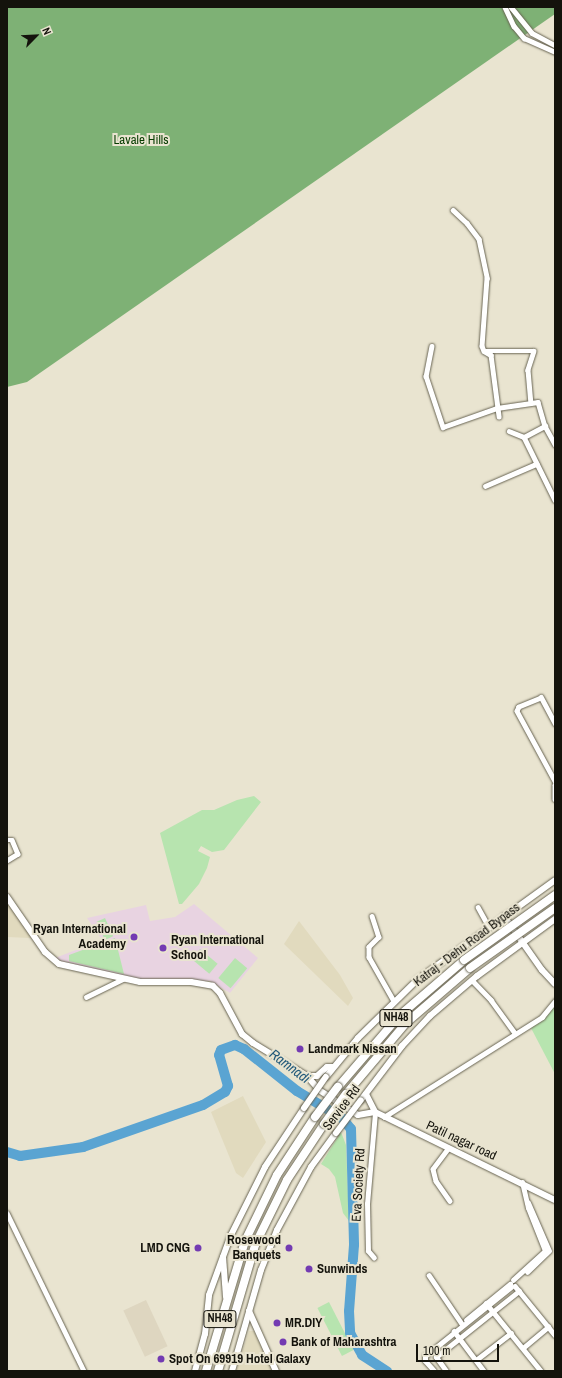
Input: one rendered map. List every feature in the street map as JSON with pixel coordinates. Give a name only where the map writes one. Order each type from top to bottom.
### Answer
[{"type":"highway","name":"Katraj - Dehu Road Bypass","points":[[206,1371],[226,1297],[244,1241],[265,1197],[290,1153],[315,1117],[338,1087],[399,1016],[464,960],[555,895]]},
{"type":"highway","name":"Katraj - Dehu Road Bypass","points":[[218,1371],[254,1245],[287,1180],[324,1124],[346,1094],[406,1023],[470,968],[555,908]]},
{"type":"street","points":[[505,7],[514,26],[524,38],[555,52]]},
{"type":"street","points":[[512,7],[532,33],[555,44]]},
{"type":"street","points":[[453,210],[467,223],[478,239],[487,278],[484,350]]},
{"type":"street","points":[[432,346],[426,376],[443,427],[497,408],[538,402],[545,426],[555,444]]},
{"type":"street","points":[[484,350],[534,351],[528,370],[531,403]]},
{"type":"street","points":[[484,350],[491,355],[499,416]]},
{"type":"street","points":[[524,437],[545,426]]},
{"type":"street","points":[[509,431],[524,437],[555,500]]},
{"type":"street","points":[[485,486],[536,464]]},
{"type":"street","points":[[555,724],[541,698],[519,707],[516,711],[555,781]]},
{"type":"street","points":[[555,785],[555,799]]},
{"type":"street","points":[[7,840],[12,840],[18,854],[7,861]]},
{"type":"street","points":[[195,1371],[205,1334],[209,1294],[241,1213],[264,1167],[333,1067],[394,1001],[438,963],[555,880]]},
{"type":"street","points":[[7,897],[51,959],[75,968],[123,979],[212,986],[220,993],[242,1034],[307,1076],[319,1090],[358,1115],[375,1112],[366,1094]]},
{"type":"street","points":[[478,907],[489,927]]},
{"type":"street","points":[[372,916],[379,937],[369,947],[369,957],[394,1001]]},
{"type":"street","points":[[504,916],[542,970],[555,984]]},
{"type":"street","name":"Service Rd","points":[[232,1371],[263,1265],[280,1223],[312,1167],[336,1133],[414,1031],[472,980],[522,941],[555,919]]},
{"type":"street","points":[[86,997],[123,979]]},
{"type":"street","points":[[472,980],[491,1000],[515,1033]]},
{"type":"street","points":[[384,1117],[542,1017],[555,1001]]},
{"type":"street","points":[[307,1076],[317,1076],[327,1067],[333,1067]]},
{"type":"street","name":"Patil nagar road","points":[[375,1112],[555,1200]]},
{"type":"street","name":"Eva Society Rd","points":[[374,1258],[368,1250],[367,1204],[375,1112]]},
{"type":"street","points":[[448,1148],[433,1169],[436,1181],[450,1201]]},
{"type":"street","points":[[434,1371],[424,1358],[462,1324],[513,1284],[547,1252],[522,1183]]},
{"type":"street","points":[[7,1213],[84,1371]]},
{"type":"street","points":[[223,1256],[226,1297]]},
{"type":"street","points":[[429,1275],[462,1324]]},
{"type":"street","points":[[513,1284],[555,1335]]},
{"type":"street","points":[[446,1371],[436,1357],[519,1291]]},
{"type":"street","points":[[487,1304],[541,1371]]},
{"type":"street","points":[[249,1311],[276,1371]]},
{"type":"street","points":[[523,1348],[548,1327]]},
{"type":"street","points":[[454,1331],[484,1371]]},
{"type":"street","points":[[476,1360],[511,1333]]},
{"type":"shaded area","points":[[7,900],[32,937],[31,938],[7,937]]},
{"type":"shaded area","name":"Ryan International School","points":[[194,904],[258,958],[230,993],[210,981],[141,980],[59,963],[55,958],[102,940],[87,918],[146,905],[150,921],[175,917]]},
{"type":"shaded area","points":[[299,921],[340,975],[353,998],[348,1006],[284,944]]},
{"type":"shaded area","points":[[243,1096],[266,1142],[243,1178],[236,1173],[211,1112]]},
{"type":"shaded area","points":[[146,1300],[168,1346],[145,1357],[123,1311]]},
{"type":"shaded area","points":[[249,1331],[254,1331],[273,1371],[236,1371]]},
{"type":"green space","name":"Lavale Hills","points":[[7,7],[555,7],[555,14],[27,382],[7,387]]},
{"type":"green space","points":[[254,796],[261,802],[224,850],[212,852],[201,846],[198,851],[210,857],[207,868],[199,884],[182,904],[179,904],[160,833],[202,810],[214,810],[237,800]]},
{"type":"green space","points":[[105,918],[113,936],[105,940],[97,922]]},
{"type":"green space","points":[[115,938],[124,974],[69,961],[69,955]]},
{"type":"green space","points":[[200,949],[218,964],[209,974],[192,959]]},
{"type":"green space","points":[[235,958],[247,968],[231,988],[218,978]]},
{"type":"green space","points":[[555,1000],[555,1074],[531,1028]]},
{"type":"green space","points":[[341,1132],[346,1145],[349,1221],[343,1213],[335,1177],[329,1169],[321,1164]]},
{"type":"green space","points":[[329,1302],[354,1350],[342,1356],[317,1308]]},
{"type":"waterway","name":"Ramnadi","points":[[7,1152],[20,1156],[83,1147],[203,1105],[225,1092],[228,1086],[219,1055],[221,1050],[235,1045],[244,1049],[297,1091],[342,1118],[351,1129],[354,1245],[349,1311],[350,1333],[362,1355],[387,1371]]},
{"type":"place","name":"Ryan International Academy","points":[[134,937]]},
{"type":"place","name":"Ryan International School","points":[[163,948]]},
{"type":"place","name":"Landmark Nissan","points":[[300,1049]]},
{"type":"place","name":"LMD CNG","points":[[198,1248]]},
{"type":"place","name":"Rosewood Banquets","points":[[289,1248]]},
{"type":"place","name":"Sunwinds","points":[[309,1269]]},
{"type":"place","name":"MR.DIY","points":[[277,1323]]},
{"type":"place","name":"Bank of Maharashtra","points":[[283,1342]]},
{"type":"place","name":"Spot On 69919 Hotel Galaxy","points":[[161,1359]]}]
